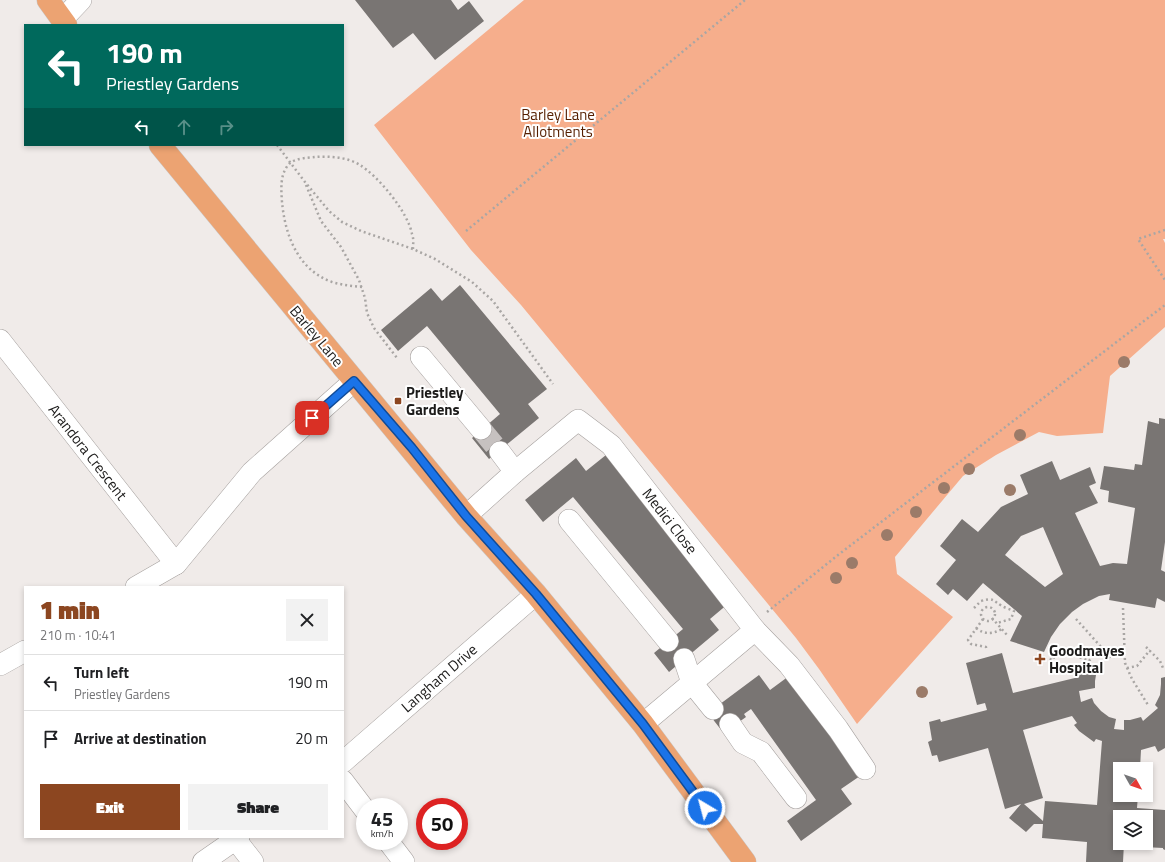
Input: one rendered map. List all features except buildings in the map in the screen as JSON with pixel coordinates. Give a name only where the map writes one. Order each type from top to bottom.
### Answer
[{"type":"main road","points":[[48,0],[64,23]]},
{"type":"main road","name":"Barley Lane","points":[[161,146],[354,381],[412,448],[466,516],[536,594],[643,724],[745,862]]},
{"type":"street","points":[[64,23],[81,0]]},
{"type":"street","name":"Arandora Crescent","points":[[0,340],[176,564]]},
{"type":"street","points":[[421,357],[481,429]]},
{"type":"street","points":[[138,586],[176,564],[252,472],[354,381]]},
{"type":"street","name":"Medici Close","points":[[466,516],[515,472],[578,420],[611,445],[753,628]]},
{"type":"street","points":[[500,452],[515,472]]},
{"type":"street","points":[[570,520],[668,641]]},
{"type":"street","name":"Langham Drive","points":[[344,761],[536,594]]},
{"type":"street","points":[[643,724],[692,683],[753,628],[789,665],[838,729],[865,769]]},
{"type":"street","points":[[0,665],[24,652]]},
{"type":"street","points":[[684,659],[692,683],[714,709]]},
{"type":"street","points":[[730,724],[743,743],[761,752],[796,798]]},
{"type":"street","points":[[344,782],[356,798]]},
{"type":"street","points":[[203,862],[238,838],[252,862]]},
{"type":"street","points":[[395,850],[404,862]]},
{"type":"path","points":[[466,231],[745,0]]},
{"type":"path","points":[[278,146],[329,211],[342,222],[361,231],[413,249],[435,259],[472,282],[493,301],[554,384]]},
{"type":"path","points":[[362,287],[343,285],[331,281],[318,275],[303,263],[291,242],[284,217],[282,191],[283,172],[290,163],[297,160],[326,157],[345,159],[360,165],[383,185],[395,200],[412,234],[413,249]]},
{"type":"path","points":[[305,182],[321,221],[341,247],[360,280],[367,313],[374,328],[397,358]]},
{"type":"path","points":[[1165,230],[1138,239],[1165,280]]},
{"type":"path","points":[[753,628],[838,554],[1165,305]]},
{"type":"path","points":[[974,608],[981,601],[991,599],[996,601],[1002,607],[1008,607],[1014,611],[1011,619],[997,623]]},
{"type":"path","points":[[983,619],[981,615],[982,611],[984,608],[988,607],[992,608],[994,612],[994,616],[992,618]]},
{"type":"path","points":[[1123,608],[1125,663],[1132,679],[1148,705]]},
{"type":"path","points":[[992,618],[1007,635]]},
{"type":"path","points":[[983,619],[987,620],[992,618]]},
{"type":"path","points":[[983,619],[968,640],[971,644],[986,647],[986,650]]},
{"type":"path","points":[[1076,619],[1111,658],[1125,654]]},
{"type":"path","points":[[976,628],[980,631],[988,633],[997,632],[1002,629]]},
{"type":"path","points":[[1052,646],[1089,661],[1100,647]]},
{"type":"path","points":[[1146,647],[1160,661],[1163,668],[1165,667]]},
{"type":"path","points":[[1040,656],[1053,660],[1057,648]]},
{"type":"path","points":[[1127,668],[1137,666],[1150,650]]},
{"type":"green space","name":"Barley Lane Allotments","points":[[524,0],[1165,0],[1165,239],[1163,239],[1165,243],[1165,327],[1110,376],[1103,433],[1057,436],[1039,432],[996,455],[963,476],[895,557],[897,574],[953,617],[857,724],[796,638],[521,305],[471,250],[374,125]]},
{"type":"tunnel","points":[[481,429],[500,452]]},
{"type":"place","name":"Priestley Gardens","points":[[398,401]]},
{"type":"place","name":"Goodmayes Hospital","points":[[1040,659]]},
{"type":"route","points":[[312,418],[354,381],[412,448],[466,516],[536,594],[590,659],[643,724],[705,808]]}]
